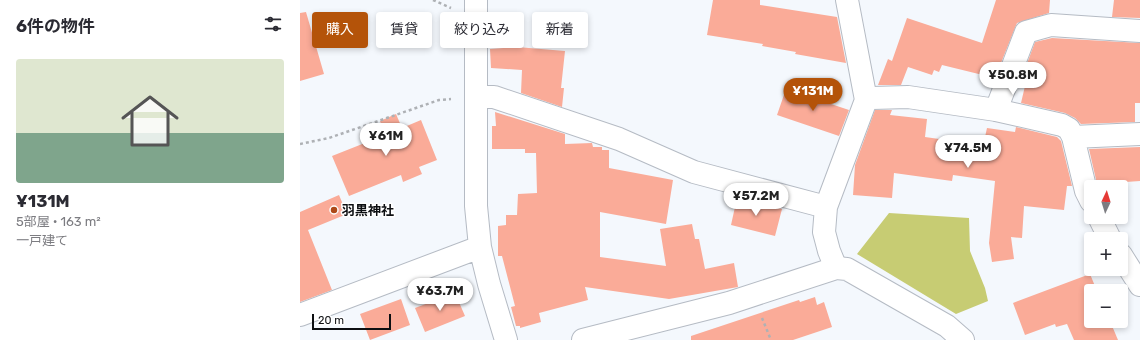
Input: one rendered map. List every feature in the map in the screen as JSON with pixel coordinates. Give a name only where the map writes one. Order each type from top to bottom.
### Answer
[{"type":"street","points":[[476,0],[478,97],[476,206],[480,247],[489,284],[506,340]]},
{"type":"street","points":[[836,268],[829,252],[824,232],[826,207],[866,100],[847,0]]},
{"type":"street","points":[[996,110],[1026,32],[1051,25],[1140,31]]},
{"type":"street","points":[[478,97],[494,97],[619,139],[694,172],[826,207]]},
{"type":"street","points":[[866,100],[872,98],[908,97],[996,110],[1062,125],[1069,129],[1073,136],[1084,183]]},
{"type":"street","points":[[1073,136],[1140,134]]},
{"type":"street","points":[[300,315],[480,247]]},
{"type":"street","points":[[1128,266],[1140,285]]},
{"type":"street","points":[[583,340],[729,303],[836,268],[848,269],[947,326],[962,340]]},
{"type":"path","points":[[300,144],[329,138],[440,100],[478,97]]},
{"type":"green space","points":[[889,213],[969,218],[970,251],[985,288],[988,301],[956,314],[857,254]]},
{"type":"building","points":[[713,0],[760,0],[760,5],[837,17],[846,63],[795,54],[796,52],[762,46],[763,44],[707,35]]},
{"type":"building","points":[[996,0],[1050,0],[1049,13],[1017,23],[995,78],[942,65],[939,72],[934,70],[932,75],[908,67],[901,85],[878,85],[888,59],[892,61],[907,18],[982,43]]},
{"type":"building","points":[[1114,0],[1140,0],[1140,18],[1112,17]]},
{"type":"building","points":[[306,12],[312,33],[312,48],[316,48],[324,74],[300,81],[300,13]]},
{"type":"building","points":[[1052,38],[1140,43],[1140,103],[1135,103],[1135,122],[1081,124],[1075,118],[1065,113],[1021,103],[1025,86],[1019,85],[1035,42]]},
{"type":"building","points":[[524,48],[565,51],[561,88],[564,88],[562,107],[521,93],[522,70],[491,68],[490,49]]},
{"type":"building","points":[[786,89],[849,110],[839,136],[777,115]]},
{"type":"building","points":[[875,110],[892,110],[890,115],[927,119],[925,137],[982,145],[982,137],[985,137],[987,128],[1015,132],[1016,127],[1057,137],[1061,141],[1072,186],[1067,186],[1064,210],[1024,206],[1022,238],[1011,237],[1014,259],[992,262],[989,243],[995,181],[953,175],[952,181],[894,173],[892,198],[853,195],[855,165]]},
{"type":"building","points":[[495,112],[565,134],[565,144],[592,143],[593,147],[602,147],[602,150],[609,150],[609,168],[673,180],[666,224],[600,212],[600,257],[666,266],[660,229],[692,224],[695,239],[699,239],[705,269],[734,263],[738,287],[669,299],[585,287],[588,300],[539,313],[541,322],[520,328],[520,326],[516,326],[511,307],[515,306],[502,256],[498,256],[498,226],[506,225],[506,215],[517,215],[518,194],[537,193],[536,153],[525,153],[525,149],[492,149],[492,126],[496,126]]},
{"type":"building","points":[[396,114],[402,128],[421,120],[437,160],[419,167],[422,174],[403,182],[401,175],[349,196],[332,156],[385,135],[380,121]]},
{"type":"building","points":[[1140,147],[1140,181],[1096,180],[1089,149]]},
{"type":"building","points":[[339,195],[347,214],[308,230],[332,290],[300,302],[300,212]]},
{"type":"building","points":[[737,198],[782,209],[775,236],[731,225]]},
{"type":"building","points":[[1085,276],[1091,276],[1094,284],[1084,284],[1084,328],[1113,328],[1118,340],[1074,340],[1067,324],[1056,327],[1055,324],[1025,335],[1013,303]]},
{"type":"building","points":[[455,293],[465,316],[425,332],[415,308]]},
{"type":"building","points":[[815,297],[817,305],[824,302],[832,327],[793,340],[691,340],[691,336],[799,300],[800,302]]},
{"type":"building","points":[[401,299],[410,325],[370,340],[360,314]]},
{"type":"place","name":"羽黒神社","points":[[334,210]]}]
